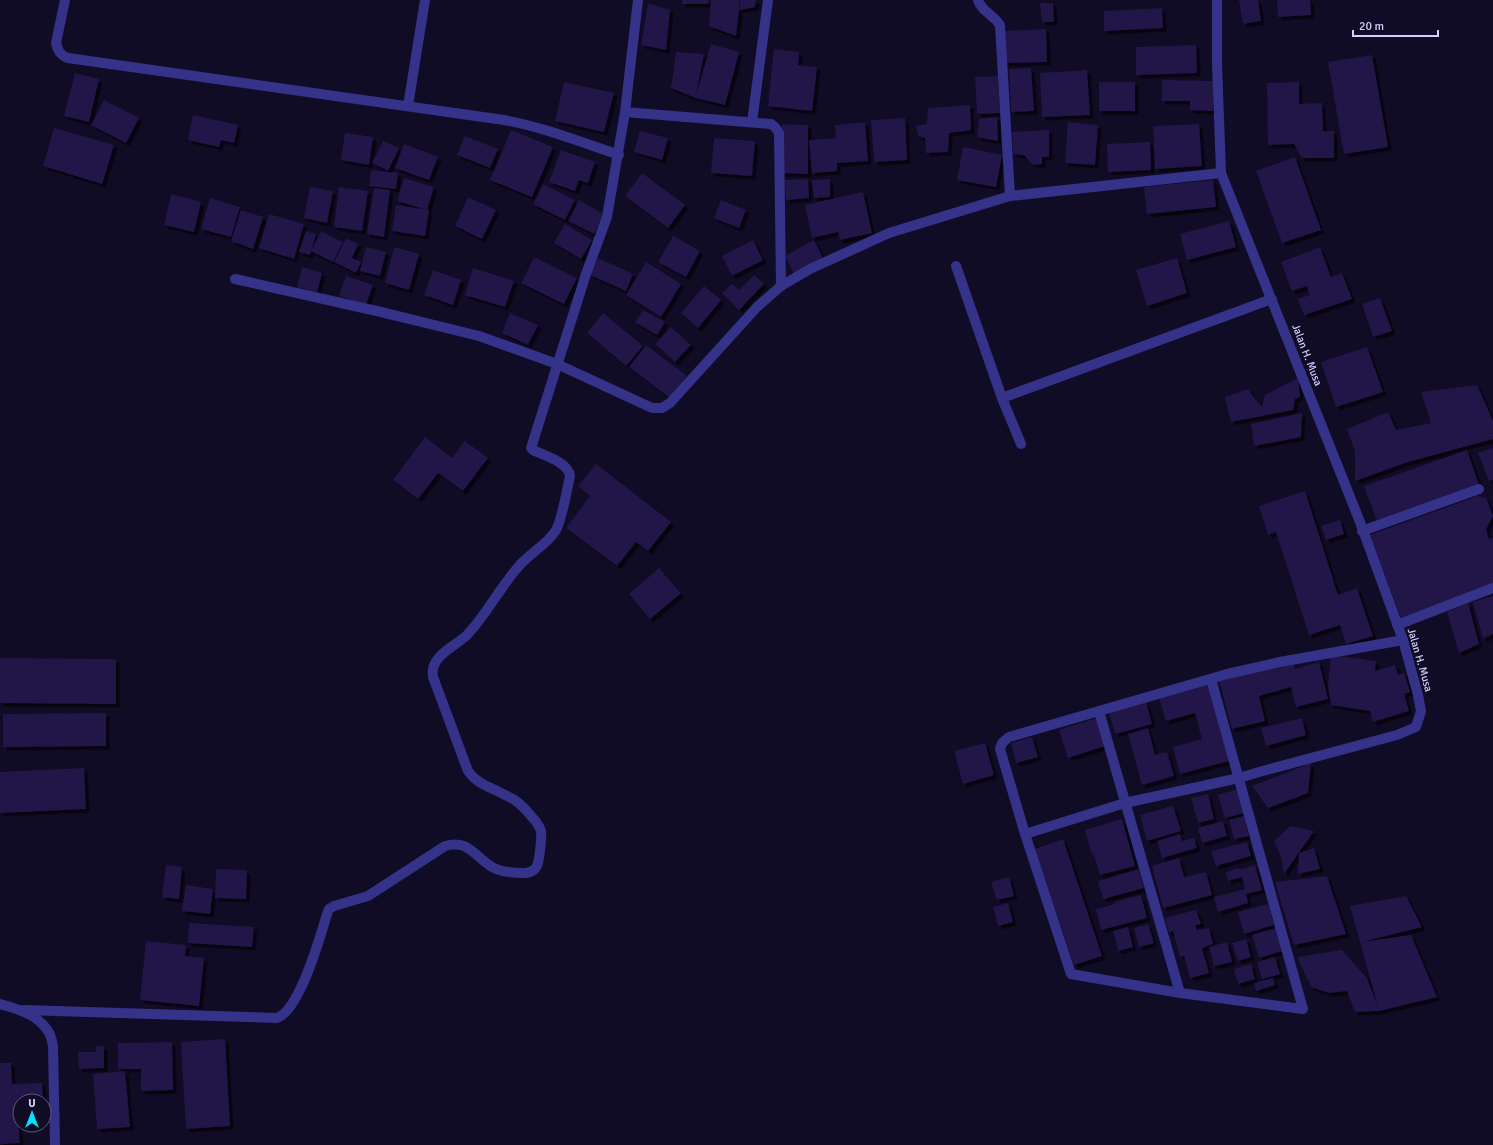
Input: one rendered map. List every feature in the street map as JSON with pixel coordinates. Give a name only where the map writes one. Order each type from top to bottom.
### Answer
[{"type":"street","points":[[66,0],[56,43],[62,56],[68,58],[522,123],[618,155]]},
{"type":"street","points":[[408,106],[425,0]]},
{"type":"street","points":[[0,1004],[24,1010],[277,1018],[283,1016],[287,1011],[306,978],[329,909],[339,903],[361,899],[368,896],[445,846],[452,844],[458,843],[464,846],[496,869],[524,873],[533,871],[538,866],[541,838],[537,823],[523,806],[513,798],[480,784],[468,771],[432,671],[434,663],[438,658],[470,632],[519,564],[552,535],[558,527],[570,476],[569,472],[564,465],[533,450],[533,445],[586,274],[607,218],[625,112],[638,0]]},
{"type":"street","points":[[752,122],[768,0]]},
{"type":"street","points":[[978,0],[984,10],[1000,24],[1010,196]]},
{"type":"street","name":"Jalan H. Musa","points":[[1217,0],[1217,63],[1221,173],[1272,299],[1403,640],[1418,695],[1420,711],[1416,727],[1397,735],[1239,778]]},
{"type":"street","points":[[625,112],[752,122],[771,124],[775,127],[778,133],[781,286]]},
{"type":"street","points":[[235,279],[479,336],[557,364],[652,408],[662,408],[670,403],[756,307],[781,286],[810,270],[889,233],[1010,196],[1221,173]]},
{"type":"street","points":[[956,266],[1002,398],[1021,444]]},
{"type":"street","points":[[1002,398],[1272,299]]},
{"type":"street","points":[[1362,531],[1480,489]]},
{"type":"street","points":[[1397,625],[1493,588]]},
{"type":"street","points":[[1211,679],[1303,1009],[1180,993],[1071,974],[1025,834],[1000,749],[1002,742],[1009,737],[1227,674],[1280,662],[1403,640]]},
{"type":"street","points":[[1099,711],[1180,993]]},
{"type":"street","points":[[1025,834],[1125,803],[1239,778]]},
{"type":"street","points":[[24,1010],[40,1022],[49,1032],[53,1046],[55,1145]]},
{"type":"building","points":[[682,0],[708,0],[708,4],[682,4]]},
{"type":"building","points":[[711,0],[739,0],[736,36],[709,26]]},
{"type":"building","points":[[740,0],[756,0],[755,7],[739,10]]},
{"type":"building","points":[[1239,0],[1258,0],[1261,21],[1243,24]]},
{"type":"building","points":[[1277,0],[1310,0],[1311,15],[1278,17]]},
{"type":"building","points":[[648,3],[670,10],[666,50],[641,45]]},
{"type":"building","points":[[1040,3],[1053,3],[1054,22],[1042,22]]},
{"type":"building","points":[[1162,8],[1163,28],[1104,31],[1104,11]]},
{"type":"building","points":[[1046,29],[1047,62],[1005,63],[1005,31]]},
{"type":"building","points":[[711,44],[739,52],[725,105],[696,98],[671,88],[676,52],[704,54],[696,95]]},
{"type":"building","points":[[1196,45],[1197,73],[1136,75],[1136,47]]},
{"type":"building","points":[[774,49],[799,52],[798,65],[817,67],[812,111],[768,106]]},
{"type":"building","points":[[1372,55],[1388,147],[1344,154],[1328,62]]},
{"type":"building","points":[[1031,68],[1034,111],[1011,112],[1009,69]]},
{"type":"building","points":[[1087,70],[1090,115],[1042,117],[1040,73]]},
{"type":"building","points":[[75,73],[99,79],[89,122],[64,116]]},
{"type":"building","points":[[998,76],[1000,113],[977,114],[975,77]]},
{"type":"building","points":[[1162,80],[1214,81],[1213,111],[1190,110],[1190,101],[1162,101]]},
{"type":"building","points":[[564,82],[614,93],[604,132],[555,121]]},
{"type":"building","points":[[1099,82],[1135,82],[1135,111],[1099,111]]},
{"type":"building","points":[[1299,82],[1299,104],[1322,103],[1323,131],[1334,131],[1334,158],[1302,158],[1294,144],[1268,145],[1267,83]]},
{"type":"building","points":[[104,100],[139,118],[126,143],[91,125]]},
{"type":"building","points":[[970,105],[971,130],[949,133],[948,152],[926,153],[925,138],[918,136],[916,126],[927,124],[928,108]]},
{"type":"building","points":[[193,115],[238,125],[234,143],[221,140],[219,147],[188,140]]},
{"type":"building","points":[[997,117],[998,141],[977,137],[979,119]]},
{"type":"building","points":[[905,118],[907,160],[874,162],[871,120]]},
{"type":"building","points":[[865,122],[868,161],[837,163],[837,171],[812,173],[809,140],[836,138],[835,125]]},
{"type":"building","points":[[1068,122],[1098,125],[1095,165],[1065,163]]},
{"type":"building","points":[[782,124],[808,125],[808,174],[780,173]]},
{"type":"building","points":[[1199,124],[1202,166],[1155,169],[1153,126]]},
{"type":"building","points":[[54,128],[114,145],[102,184],[43,166]]},
{"type":"building","points":[[511,130],[553,147],[532,197],[490,180]]},
{"type":"building","points":[[1049,130],[1049,157],[1042,157],[1042,164],[1033,165],[1024,155],[1013,154],[1012,132]]},
{"type":"building","points":[[640,131],[668,138],[662,160],[634,152]]},
{"type":"building","points":[[345,133],[373,137],[369,165],[341,160]]},
{"type":"building","points":[[465,136],[498,149],[490,168],[457,155]]},
{"type":"building","points":[[714,138],[755,141],[752,176],[711,173]]},
{"type":"building","points":[[383,141],[399,148],[388,171],[372,163]]},
{"type":"building","points":[[1150,142],[1151,170],[1108,172],[1107,144]]},
{"type":"building","points":[[404,144],[438,157],[429,180],[395,168]]},
{"type":"building","points":[[963,147],[1002,155],[996,187],[957,180]]},
{"type":"building","points":[[561,150],[595,162],[588,183],[579,180],[575,191],[549,182]]},
{"type":"building","points":[[1295,157],[1321,230],[1282,243],[1256,171]]},
{"type":"building","points":[[371,170],[398,173],[396,189],[369,186]]},
{"type":"building","points":[[642,173],[685,205],[668,228],[625,196]]},
{"type":"building","points":[[404,178],[434,187],[427,210],[397,201]]},
{"type":"building","points":[[808,179],[809,198],[786,200],[785,180]]},
{"type":"building","points":[[830,179],[830,197],[814,198],[812,180]]},
{"type":"building","points":[[1213,180],[1216,207],[1147,214],[1144,187]]},
{"type":"building","points":[[543,184],[575,200],[565,220],[533,204]]},
{"type":"building","points":[[310,187],[333,191],[327,223],[304,218]]},
{"type":"building","points":[[339,187],[368,191],[362,231],[334,227]]},
{"type":"building","points":[[374,188],[390,190],[384,237],[367,234]]},
{"type":"building","points":[[863,192],[872,233],[840,240],[838,232],[812,238],[805,205]]},
{"type":"building","points":[[171,194],[201,202],[194,232],[164,225]]},
{"type":"building","points":[[468,197],[496,210],[482,239],[455,226]]},
{"type":"building","points":[[210,198],[240,207],[231,237],[201,229]]},
{"type":"building","points":[[579,200],[604,214],[594,234],[568,221]]},
{"type":"building","points":[[721,200],[746,210],[739,228],[714,218]]},
{"type":"building","points":[[396,205],[429,210],[425,236],[392,231]]},
{"type":"building","points":[[241,210],[263,217],[253,249],[231,241]]},
{"type":"building","points":[[269,214],[304,224],[294,259],[259,248]]},
{"type":"building","points":[[1229,221],[1236,247],[1187,260],[1180,234]]},
{"type":"building","points":[[565,224],[592,240],[581,259],[554,243]]},
{"type":"building","points":[[306,231],[316,234],[310,255],[299,252]]},
{"type":"building","points":[[321,231],[343,242],[333,262],[311,251]]},
{"type":"building","points":[[673,236],[700,251],[686,277],[658,262]]},
{"type":"building","points":[[346,238],[358,244],[352,258],[361,262],[356,273],[334,262]]},
{"type":"building","points":[[753,240],[763,260],[732,276],[722,256]]},
{"type":"building","points":[[814,240],[823,258],[794,274],[785,256]]},
{"type":"building","points":[[366,247],[386,252],[380,276],[360,271]]},
{"type":"building","points":[[394,247],[419,254],[409,290],[385,283]]},
{"type":"building","points":[[1320,247],[1331,277],[1342,273],[1352,299],[1304,315],[1298,299],[1310,295],[1307,286],[1292,291],[1281,262]]},
{"type":"building","points":[[534,257],[577,278],[564,304],[521,283]]},
{"type":"building","points":[[598,258],[633,274],[626,291],[590,275]]},
{"type":"building","points":[[1177,258],[1187,293],[1147,306],[1136,270]]},
{"type":"building","points":[[646,262],[681,284],[661,317],[626,295]]},
{"type":"building","points":[[302,267],[322,273],[317,293],[297,287]]},
{"type":"building","points":[[473,268],[514,281],[505,307],[465,295]]},
{"type":"building","points":[[433,270],[461,280],[453,305],[424,295]]},
{"type":"building","points":[[754,275],[764,284],[739,310],[722,293],[732,284],[739,290]]},
{"type":"building","points":[[346,276],[373,285],[366,305],[339,296]]},
{"type":"building","points":[[704,286],[721,300],[698,328],[681,313]]},
{"type":"building","points":[[1380,298],[1392,331],[1373,337],[1362,304]]},
{"type":"building","points":[[643,310],[665,322],[657,335],[635,322]]},
{"type":"building","points":[[510,313],[538,325],[528,345],[502,333]]},
{"type":"building","points":[[603,313],[643,346],[626,366],[587,333]]},
{"type":"building","points":[[671,327],[691,345],[675,362],[655,344]]},
{"type":"building","points":[[646,345],[687,376],[670,398],[629,367]]},
{"type":"building","points":[[1367,347],[1383,392],[1336,407],[1321,362]]},
{"type":"building","points":[[1298,378],[1300,397],[1295,399],[1293,410],[1231,422],[1225,397],[1249,389],[1251,394],[1262,407],[1265,395]]},
{"type":"building","points":[[1477,385],[1493,421],[1493,439],[1408,462],[1355,481],[1355,451],[1347,429],[1388,412],[1396,430],[1431,423],[1421,392]]},
{"type":"building","points":[[1302,413],[1301,437],[1254,446],[1251,424]]},
{"type":"building","points":[[425,437],[452,458],[465,441],[488,458],[463,491],[438,473],[418,499],[393,480]]},
{"type":"building","points":[[1493,448],[1493,480],[1489,481],[1478,453]]},
{"type":"building","points":[[1467,450],[1479,485],[1377,521],[1364,486]]},
{"type":"building","points":[[596,464],[671,522],[648,551],[636,542],[617,566],[566,528],[590,496],[578,486]]},
{"type":"building","points":[[1305,491],[1338,595],[1357,588],[1373,636],[1346,644],[1340,625],[1309,635],[1276,532],[1268,535],[1259,506]]},
{"type":"building","points":[[1478,496],[1486,498],[1493,516],[1486,529],[1489,539],[1493,538],[1493,585],[1401,618],[1370,535]]},
{"type":"building","points":[[1340,520],[1344,534],[1326,540],[1321,526]]},
{"type":"building","points":[[659,568],[681,593],[650,619],[629,594]]},
{"type":"building","points":[[1493,596],[1493,634],[1483,639],[1473,602]]},
{"type":"building","points":[[1468,603],[1479,644],[1459,653],[1447,612]]},
{"type":"building","points":[[1331,655],[1376,661],[1375,671],[1395,665],[1398,675],[1404,673],[1410,692],[1404,694],[1409,711],[1373,722],[1370,711],[1331,705],[1328,685]]},
{"type":"building","points":[[0,658],[116,659],[116,704],[0,703]]},
{"type":"building","points":[[1319,662],[1328,699],[1296,707],[1291,687],[1259,696],[1265,721],[1232,729],[1219,680],[1294,664],[1295,669]]},
{"type":"building","points":[[1208,684],[1229,761],[1180,774],[1173,747],[1202,739],[1195,713],[1166,721],[1159,697]]},
{"type":"building","points":[[1146,702],[1152,724],[1115,734],[1109,712]]},
{"type":"building","points":[[106,713],[106,746],[3,747],[3,714]]},
{"type":"building","points":[[1097,718],[1105,746],[1068,758],[1059,730]]},
{"type":"building","points":[[1302,718],[1306,735],[1266,746],[1261,728]]},
{"type":"building","points":[[1148,728],[1155,755],[1167,752],[1174,776],[1142,785],[1128,734]]},
{"type":"building","points":[[1032,737],[1038,757],[1016,763],[1011,743]]},
{"type":"building","points":[[985,743],[994,775],[963,784],[954,751]]},
{"type":"building","points":[[1311,763],[1308,793],[1268,808],[1252,786]]},
{"type":"building","points":[[84,768],[86,809],[0,813],[0,772]]},
{"type":"building","points":[[1237,789],[1244,813],[1225,818],[1218,795]]},
{"type":"building","points":[[1208,794],[1214,819],[1198,823],[1191,798]]},
{"type":"building","points":[[1173,806],[1181,831],[1147,841],[1140,815]]},
{"type":"building","points":[[1244,816],[1249,836],[1234,839],[1229,820]]},
{"type":"building","points":[[1122,819],[1135,866],[1100,875],[1094,855],[1092,855],[1085,830]]},
{"type":"building","points":[[1223,821],[1227,836],[1202,843],[1198,828]]},
{"type":"building","points":[[1290,826],[1314,831],[1284,874],[1281,857],[1274,841]]},
{"type":"building","points":[[1180,834],[1182,841],[1194,838],[1197,848],[1162,858],[1157,841]]},
{"type":"building","points":[[1063,839],[1102,956],[1074,965],[1035,849]]},
{"type":"building","points":[[1247,842],[1251,856],[1216,866],[1211,851]]},
{"type":"building","points":[[1314,848],[1320,869],[1298,874],[1299,853]]},
{"type":"building","points":[[1179,858],[1184,877],[1206,872],[1212,895],[1163,908],[1152,866]]},
{"type":"building","points":[[166,865],[182,867],[179,899],[162,897]]},
{"type":"building","points":[[1255,865],[1262,890],[1246,894],[1248,903],[1218,912],[1214,897],[1245,889],[1242,877],[1228,881],[1226,872]]},
{"type":"building","points":[[216,869],[247,870],[246,899],[215,898]]},
{"type":"building","points":[[1139,869],[1144,888],[1103,899],[1098,881]]},
{"type":"building","points":[[1327,876],[1346,934],[1294,945],[1275,882]]},
{"type":"building","points":[[1009,877],[1014,896],[997,900],[991,882]]},
{"type":"building","points":[[186,885],[213,889],[210,914],[182,911]]},
{"type":"building","points":[[1141,895],[1147,918],[1101,930],[1096,909],[1115,904],[1114,902]]},
{"type":"building","points":[[1406,896],[1422,927],[1362,942],[1411,935],[1437,997],[1379,1011],[1355,1012],[1347,991],[1329,993],[1311,987],[1297,957],[1342,950],[1367,978],[1378,1007],[1350,906]]},
{"type":"building","points":[[1008,903],[1013,922],[998,926],[993,907]]},
{"type":"building","points":[[1268,904],[1274,925],[1244,934],[1238,912]]},
{"type":"building","points":[[1196,910],[1201,924],[1195,925],[1197,930],[1209,928],[1213,944],[1202,948],[1209,973],[1190,978],[1184,956],[1180,957],[1173,931],[1169,933],[1165,918]]},
{"type":"building","points":[[189,923],[254,927],[252,947],[188,943]]},
{"type":"building","points":[[1148,924],[1154,943],[1139,947],[1134,928]]},
{"type":"building","points":[[1128,927],[1133,947],[1118,951],[1113,931]]},
{"type":"building","points":[[1276,928],[1282,951],[1259,958],[1252,935]]},
{"type":"building","points":[[1246,939],[1251,957],[1238,961],[1232,943]]},
{"type":"building","points":[[146,941],[186,945],[185,956],[204,958],[199,1006],[140,1000]]},
{"type":"building","points":[[1227,942],[1232,962],[1214,966],[1209,947]]},
{"type":"building","points":[[1275,957],[1280,974],[1262,979],[1257,962]]},
{"type":"building","points":[[1251,964],[1255,979],[1238,984],[1234,969]]},
{"type":"building","points":[[1273,978],[1275,985],[1256,991],[1254,983]]},
{"type":"building","points":[[225,1039],[230,1126],[186,1129],[181,1042]]},
{"type":"building","points":[[172,1042],[173,1090],[141,1091],[141,1069],[118,1069],[118,1043]]},
{"type":"building","points":[[96,1046],[104,1046],[104,1068],[79,1069],[78,1052],[96,1052]]},
{"type":"building","points":[[0,1063],[11,1063],[12,1084],[42,1083],[43,1093],[12,1093],[12,1133],[19,1133],[20,1143],[0,1144]]},
{"type":"building","points":[[125,1071],[130,1127],[97,1129],[93,1074]]}]
